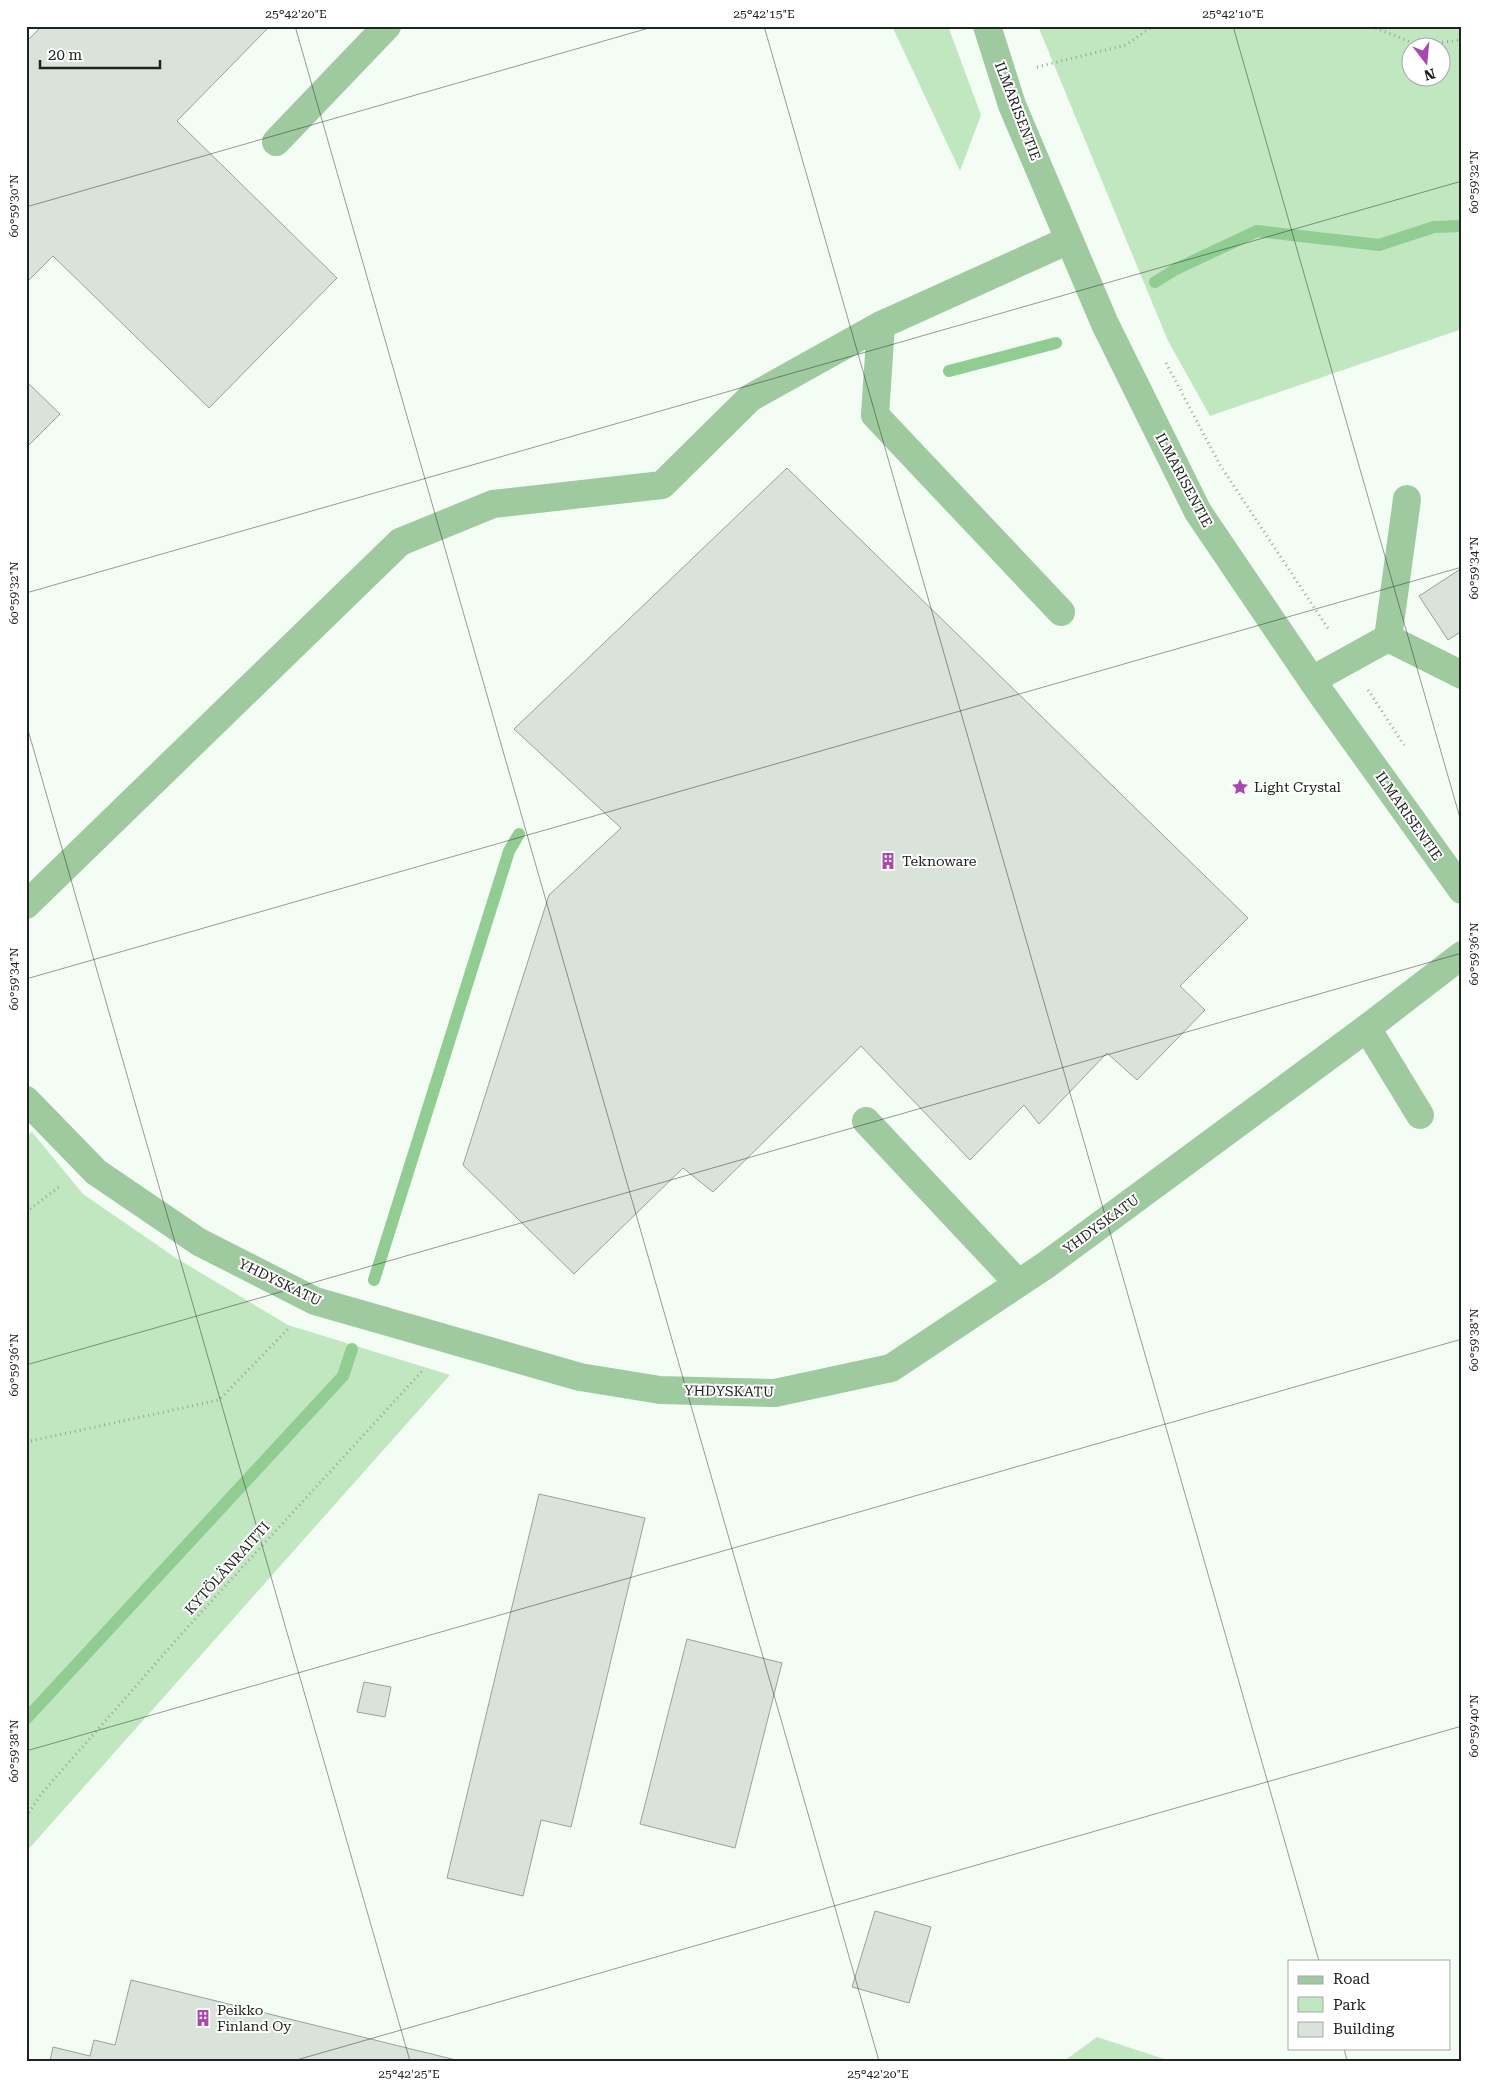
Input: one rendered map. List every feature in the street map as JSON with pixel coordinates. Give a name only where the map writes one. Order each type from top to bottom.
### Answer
[{"type":"street","points":[[276,142],[387,26]]},
{"type":"street","name":"ILMARISENTIE","points":[[987,26],[1012,105],[1105,324],[1198,512],[1312,680],[1462,890]]},
{"type":"street","points":[[26,905],[281,655],[400,542],[493,504],[662,485],[750,398],[881,325],[1070,240]]},
{"type":"street","points":[[881,325],[876,414],[1061,612]]},
{"type":"street","points":[[1388,638],[1407,499]]},
{"type":"street","points":[[1312,680],[1388,638]]},
{"type":"street","points":[[1388,638],[1462,675]]},
{"type":"street","name":"YHDYSKATU","points":[[28,1106],[96,1172],[199,1242],[315,1301],[580,1377],[660,1390],[775,1393],[891,1368],[1046,1265],[1367,1028],[1462,955]]},
{"type":"street","points":[[1367,1028],[1420,1115]]},
{"type":"street","points":[[866,1120],[1018,1283]]},
{"type":"path","points":[[1037,67],[1126,45],[1153,26]]},
{"type":"path","points":[[1371,26],[1418,45],[1462,40]]},
{"type":"path","points":[[1034,59],[1040,75]]},
{"type":"path","points":[[1166,362],[1220,465],[1407,750]]},
{"type":"path","points":[[26,1212],[89,1165]]},
{"type":"path","points":[[26,1442],[219,1400],[315,1301]]},
{"type":"path","name":"KYTÖLÄNRAITTI","points":[[26,1817],[42,1792],[185,1630],[450,1340]]},
{"type":"green space","points":[[892,26],[948,26],[981,115],[960,171]]},
{"type":"green space","points":[[1038,26],[1462,26],[1462,329],[1210,416],[1168,341]]},
{"type":"green space","points":[[32,1132],[83,1194],[176,1258],[288,1325],[450,1375],[26,1852],[26,1136]]},
{"type":"green space","points":[[1097,2037],[1170,2061],[1064,2061]]},
{"type":"building","points":[[42,26],[270,26],[177,121],[337,278],[209,408],[53,256],[26,283],[26,42]]},
{"type":"building","points":[[26,381],[60,414],[26,448]]},
{"type":"building","name":"Teknoware","points":[[787,468],[1248,918],[1180,986],[1205,1010],[1137,1080],[1107,1053],[1039,1124],[1024,1105],[970,1160],[861,1046],[713,1192],[683,1168],[574,1274],[463,1165],[549,895],[621,828],[514,729]]},
{"type":"building","points":[[1462,568],[1462,631],[1448,640],[1419,596]]},
{"type":"building","points":[[539,1494],[645,1518],[571,1827],[541,1820],[523,1896],[447,1878]]},
{"type":"building","points":[[687,1639],[782,1663],[735,1848],[640,1824]]},
{"type":"building","points":[[364,1682],[391,1687],[385,1717],[357,1712]]},
{"type":"building","points":[[875,1911],[931,1927],[909,2003],[852,1987]]},
{"type":"building","name":"Peikko Finland Oy","points":[[131,1980],[460,2061],[50,2061],[53,2047],[90,2056],[94,2040],[115,2045]]},
{"type":"waterway","points":[[1155,282],[1176,269],[1257,231],[1379,245],[1434,227],[1462,226]]},
{"type":"waterway","points":[[949,371],[1056,343]]},
{"type":"waterway","points":[[374,1280],[509,851],[519,834]]},
{"type":"waterway","points":[[26,1719],[343,1376],[352,1349]]},
{"type":"place","name":"Light Crystal","points":[[1240,787]]},
{"type":"place","name":"Teknoware","points":[[888,861]]},
{"type":"place","name":"Peikko Finland Oy","points":[[203,2018]]}]
